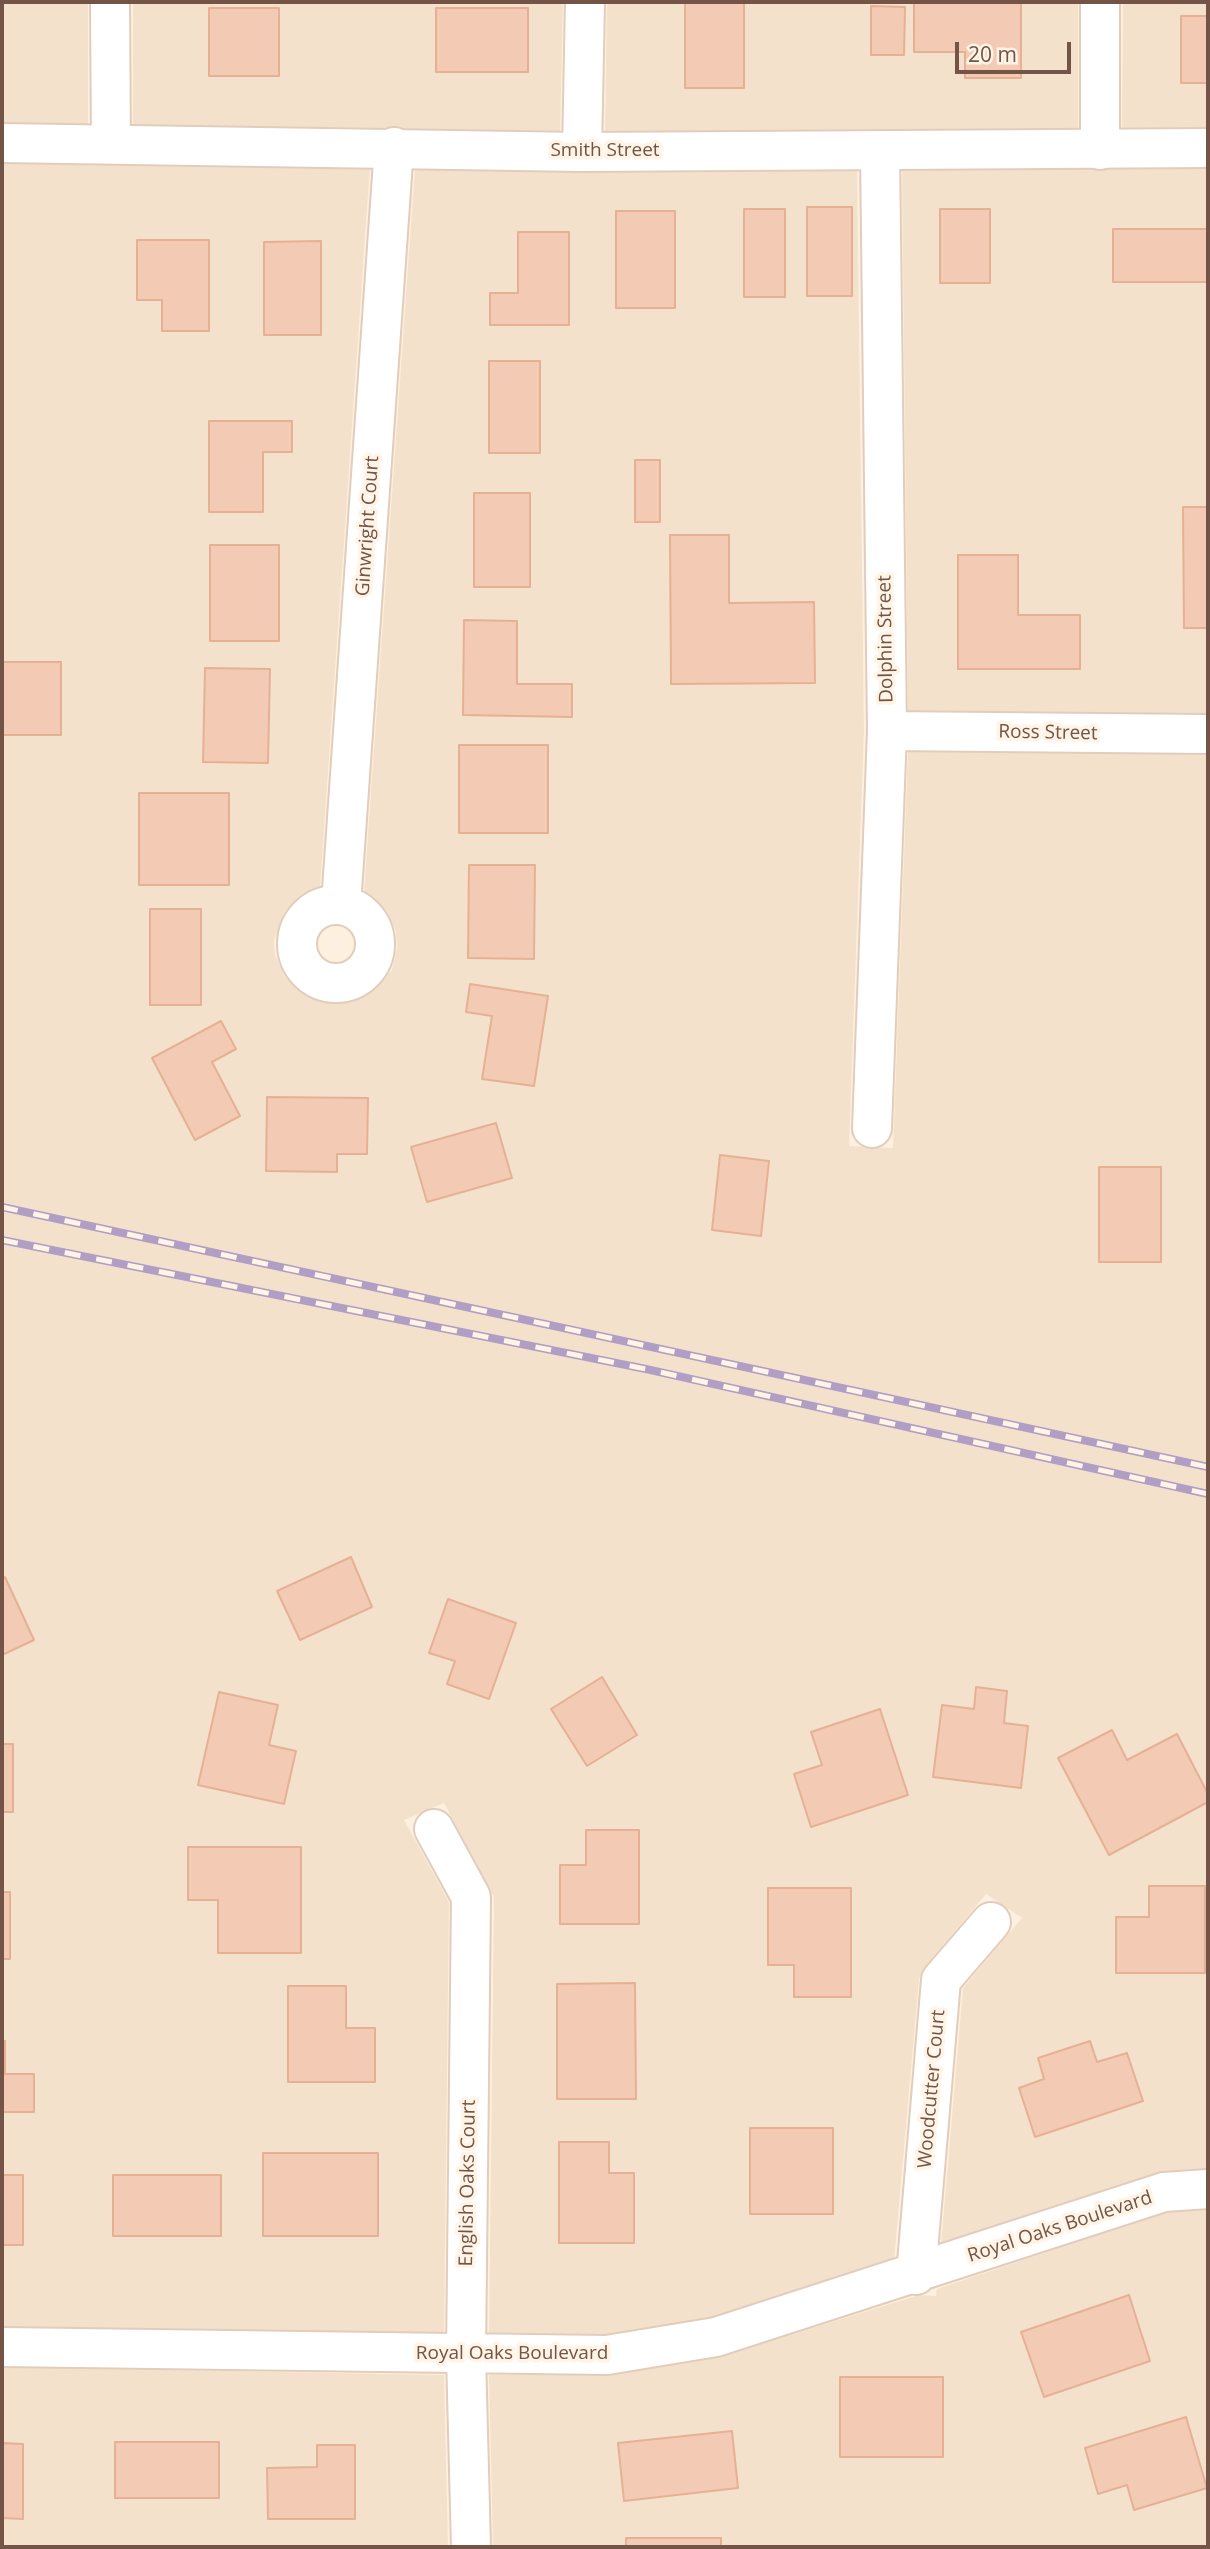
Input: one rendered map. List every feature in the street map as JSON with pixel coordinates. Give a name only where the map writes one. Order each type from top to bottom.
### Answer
[{"type":"street","points":[[110,2],[111,144]]},
{"type":"street","points":[[582,152],[585,2]]},
{"type":"street","points":[[1100,2],[1100,149]]},
{"type":"street","name":"Smith Street","points":[[2,143],[582,152],[1208,148]]},
{"type":"street","name":"Ginwright Court","points":[[341,904],[394,147]]},
{"type":"street","name":"Dolphin Street","points":[[872,1128],[887,731],[880,149]]},
{"type":"street","name":"Ross Street","points":[[887,731],[1208,734]]},
{"type":"street","name":"English Oaks Court","points":[[434,1829],[471,1898],[466,2356],[471,2547]]},
{"type":"street","name":"Woodcutter Court","points":[[916,2275],[941,1980],[991,1922]]},
{"type":"street","name":"Royal Oaks Boulevard","points":[[2,2347],[466,2356],[607,2355],[716,2337],[916,2275],[1164,2192],[1208,2189]]},
{"type":"shaded area","points":[[2,2],[88,2],[88,124],[2,123]]},
{"type":"shaded area","points":[[133,2],[563,2],[560,131],[133,125]]},
{"type":"shaded area","points":[[607,2],[1078,2],[1078,130],[605,132]]},
{"type":"shaded area","points":[[1123,2],[1208,2],[1208,128],[1122,129]]},
{"type":"shaded area","points":[[2,163],[370,166],[320,887],[301,895],[284,912],[274,940],[275,955],[284,976],[300,992],[323,1002],[357,1000],[377,988],[392,970],[397,948],[396,932],[388,912],[364,891],[415,168],[603,172],[857,170],[864,731],[849,1146],[893,1148],[908,751],[1208,754],[1208,2169],[1162,2173],[941,2245],[963,1988],[1022,1918],[986,1894],[923,1969],[919,1979],[894,2261],[711,2318],[605,2335],[489,2336],[494,1897],[444,1803],[404,1820],[449,1902],[444,2335],[2,2328]]},
{"type":"shaded area","points":[[1208,168],[1208,715],[908,711],[902,169]]},
{"type":"shaded area","points":[[1208,2209],[1208,2547],[493,2547],[489,2375],[607,2375],[720,2357],[919,2295],[936,2296],[937,2289],[1169,2211]]},
{"type":"shaded area","points":[[2,2367],[444,2375],[448,2547],[2,2547]]},
{"type":"building","points":[[685,2],[744,2],[744,88],[685,88]]},
{"type":"building","points":[[914,3],[1021,3],[1021,78],[965,78],[965,52],[914,52]]},
{"type":"building","points":[[871,6],[905,7],[904,55],[871,55]]},
{"type":"building","points":[[209,8],[279,8],[279,76],[209,76]]},
{"type":"building","points":[[436,8],[528,8],[528,72],[436,72]]},
{"type":"building","points":[[1181,16],[1208,16],[1208,83],[1181,83]]},
{"type":"building","points":[[807,207],[852,207],[852,296],[807,296]]},
{"type":"building","points":[[744,209],[785,209],[785,297],[744,297]]},
{"type":"building","points":[[940,209],[990,209],[990,283],[940,283]]},
{"type":"building","points":[[616,211],[675,211],[675,308],[616,308]]},
{"type":"building","points":[[1113,229],[1208,229],[1208,282],[1113,282]]},
{"type":"building","points":[[518,232],[569,232],[569,325],[490,325],[490,293],[518,293]]},
{"type":"building","points":[[137,240],[209,240],[209,331],[162,331],[162,300],[137,300]]},
{"type":"building","points":[[321,241],[321,335],[264,335],[264,242]]},
{"type":"building","points":[[489,361],[540,361],[540,453],[489,453]]},
{"type":"building","points":[[209,421],[292,421],[292,452],[263,452],[263,512],[209,512]]},
{"type":"building","points":[[635,460],[660,460],[660,522],[635,522]]},
{"type":"building","points":[[474,493],[530,493],[530,587],[474,587]]},
{"type":"building","points":[[1183,507],[1208,507],[1208,628],[1184,628]]},
{"type":"building","points":[[670,535],[729,535],[729,603],[814,602],[815,683],[671,684]]},
{"type":"building","points":[[210,545],[279,545],[279,641],[210,641]]},
{"type":"building","points":[[958,555],[1018,555],[1018,615],[1080,615],[1080,669],[958,669]]},
{"type":"building","points":[[464,620],[517,621],[517,684],[572,684],[572,717],[463,715]]},
{"type":"building","points":[[2,662],[61,662],[61,735],[2,735]]},
{"type":"building","points":[[205,668],[270,669],[268,763],[203,762]]},
{"type":"building","points":[[459,745],[548,745],[548,833],[459,833]]},
{"type":"building","points":[[139,793],[229,793],[229,885],[139,885]]},
{"type":"building","points":[[469,865],[535,865],[534,959],[468,958]]},
{"type":"building","points":[[150,909],[201,909],[201,1005],[150,1005]]},
{"type":"building","points":[[470,984],[548,996],[534,1086],[482,1079],[492,1016],[466,1012]]},
{"type":"building","points":[[221,1021],[236,1049],[212,1062],[240,1116],[195,1140],[152,1058]]},
{"type":"building","points":[[267,1097],[368,1098],[367,1154],[337,1154],[337,1172],[266,1171]]},
{"type":"building","points":[[496,1123],[512,1178],[427,1202],[411,1147]]},
{"type":"building","points":[[720,1155],[769,1161],[761,1236],[712,1230]]},
{"type":"building","points":[[1099,1167],[1161,1167],[1161,1262],[1099,1262]]},
{"type":"building","points":[[351,1557],[372,1607],[300,1640],[277,1591]]},
{"type":"building","points":[[5,1577],[34,1640],[2,1655],[2,1579]]},
{"type":"building","points":[[448,1599],[516,1623],[489,1699],[447,1684],[455,1661],[429,1653]]},
{"type":"building","points":[[602,1677],[637,1735],[587,1766],[551,1709]]},
{"type":"building","points":[[976,1687],[1007,1691],[1004,1723],[1028,1726],[1021,1788],[933,1777],[942,1705],[974,1709]]},
{"type":"building","points":[[219,1692],[278,1705],[269,1745],[296,1751],[284,1804],[198,1785]]},
{"type":"building","points":[[880,1709],[908,1795],[811,1827],[794,1774],[822,1765],[811,1732]]},
{"type":"building","points":[[1112,1730],[1127,1760],[1177,1734],[1208,1794],[1208,1802],[1109,1855],[1058,1758]]},
{"type":"building","points":[[2,1744],[13,1744],[13,1812],[2,1812]]},
{"type":"building","points":[[586,1830],[639,1830],[639,1924],[560,1924],[560,1865],[586,1865]]},
{"type":"building","points":[[188,1847],[301,1847],[301,1953],[218,1953],[218,1900],[188,1900]]},
{"type":"building","points":[[1149,1886],[1205,1886],[1205,1973],[1116,1973],[1116,1917],[1149,1917]]},
{"type":"building","points":[[768,1888],[851,1888],[851,1997],[794,1997],[794,1965],[768,1965]]},
{"type":"building","points":[[2,1892],[10,1892],[10,1959],[2,1959]]},
{"type":"building","points":[[635,1983],[636,2099],[557,2099],[557,1984]]},
{"type":"building","points":[[288,1986],[346,1986],[346,2028],[375,2028],[375,2082],[288,2082]]},
{"type":"building","points":[[2,2041],[5,2041],[5,2074],[34,2074],[34,2112],[2,2112]]},
{"type":"building","points":[[1090,2041],[1097,2062],[1127,2053],[1143,2101],[1035,2137],[1019,2088],[1044,2079],[1038,2058]]},
{"type":"building","points":[[750,2128],[833,2128],[833,2214],[750,2214]]},
{"type":"building","points":[[559,2142],[609,2142],[609,2173],[634,2173],[634,2243],[559,2243]]},
{"type":"building","points":[[263,2153],[378,2153],[378,2236],[263,2236]]},
{"type":"building","points":[[2,2175],[23,2175],[23,2245],[2,2245]]},
{"type":"building","points":[[113,2175],[221,2175],[221,2236],[113,2236]]},
{"type":"building","points":[[1129,2295],[1150,2361],[1044,2397],[1021,2332]]},
{"type":"building","points":[[840,2377],[943,2377],[943,2457],[840,2457]]},
{"type":"building","points":[[1186,2417],[1207,2488],[1134,2510],[1127,2485],[1098,2494],[1085,2448]]},
{"type":"building","points":[[732,2431],[738,2488],[624,2501],[618,2443]]},
{"type":"building","points":[[115,2442],[219,2442],[219,2498],[115,2498]]},
{"type":"building","points":[[2,2443],[23,2444],[23,2519],[2,2518]]},
{"type":"building","points":[[317,2445],[355,2445],[355,2519],[268,2519],[267,2468],[317,2467]]},
{"type":"building","points":[[626,2538],[721,2538],[721,2547],[626,2547]]},
{"type":"railway","points":[[2,1207],[1208,1467]]},
{"type":"railway","points":[[2,1240],[646,1369],[1208,1494]]}]
